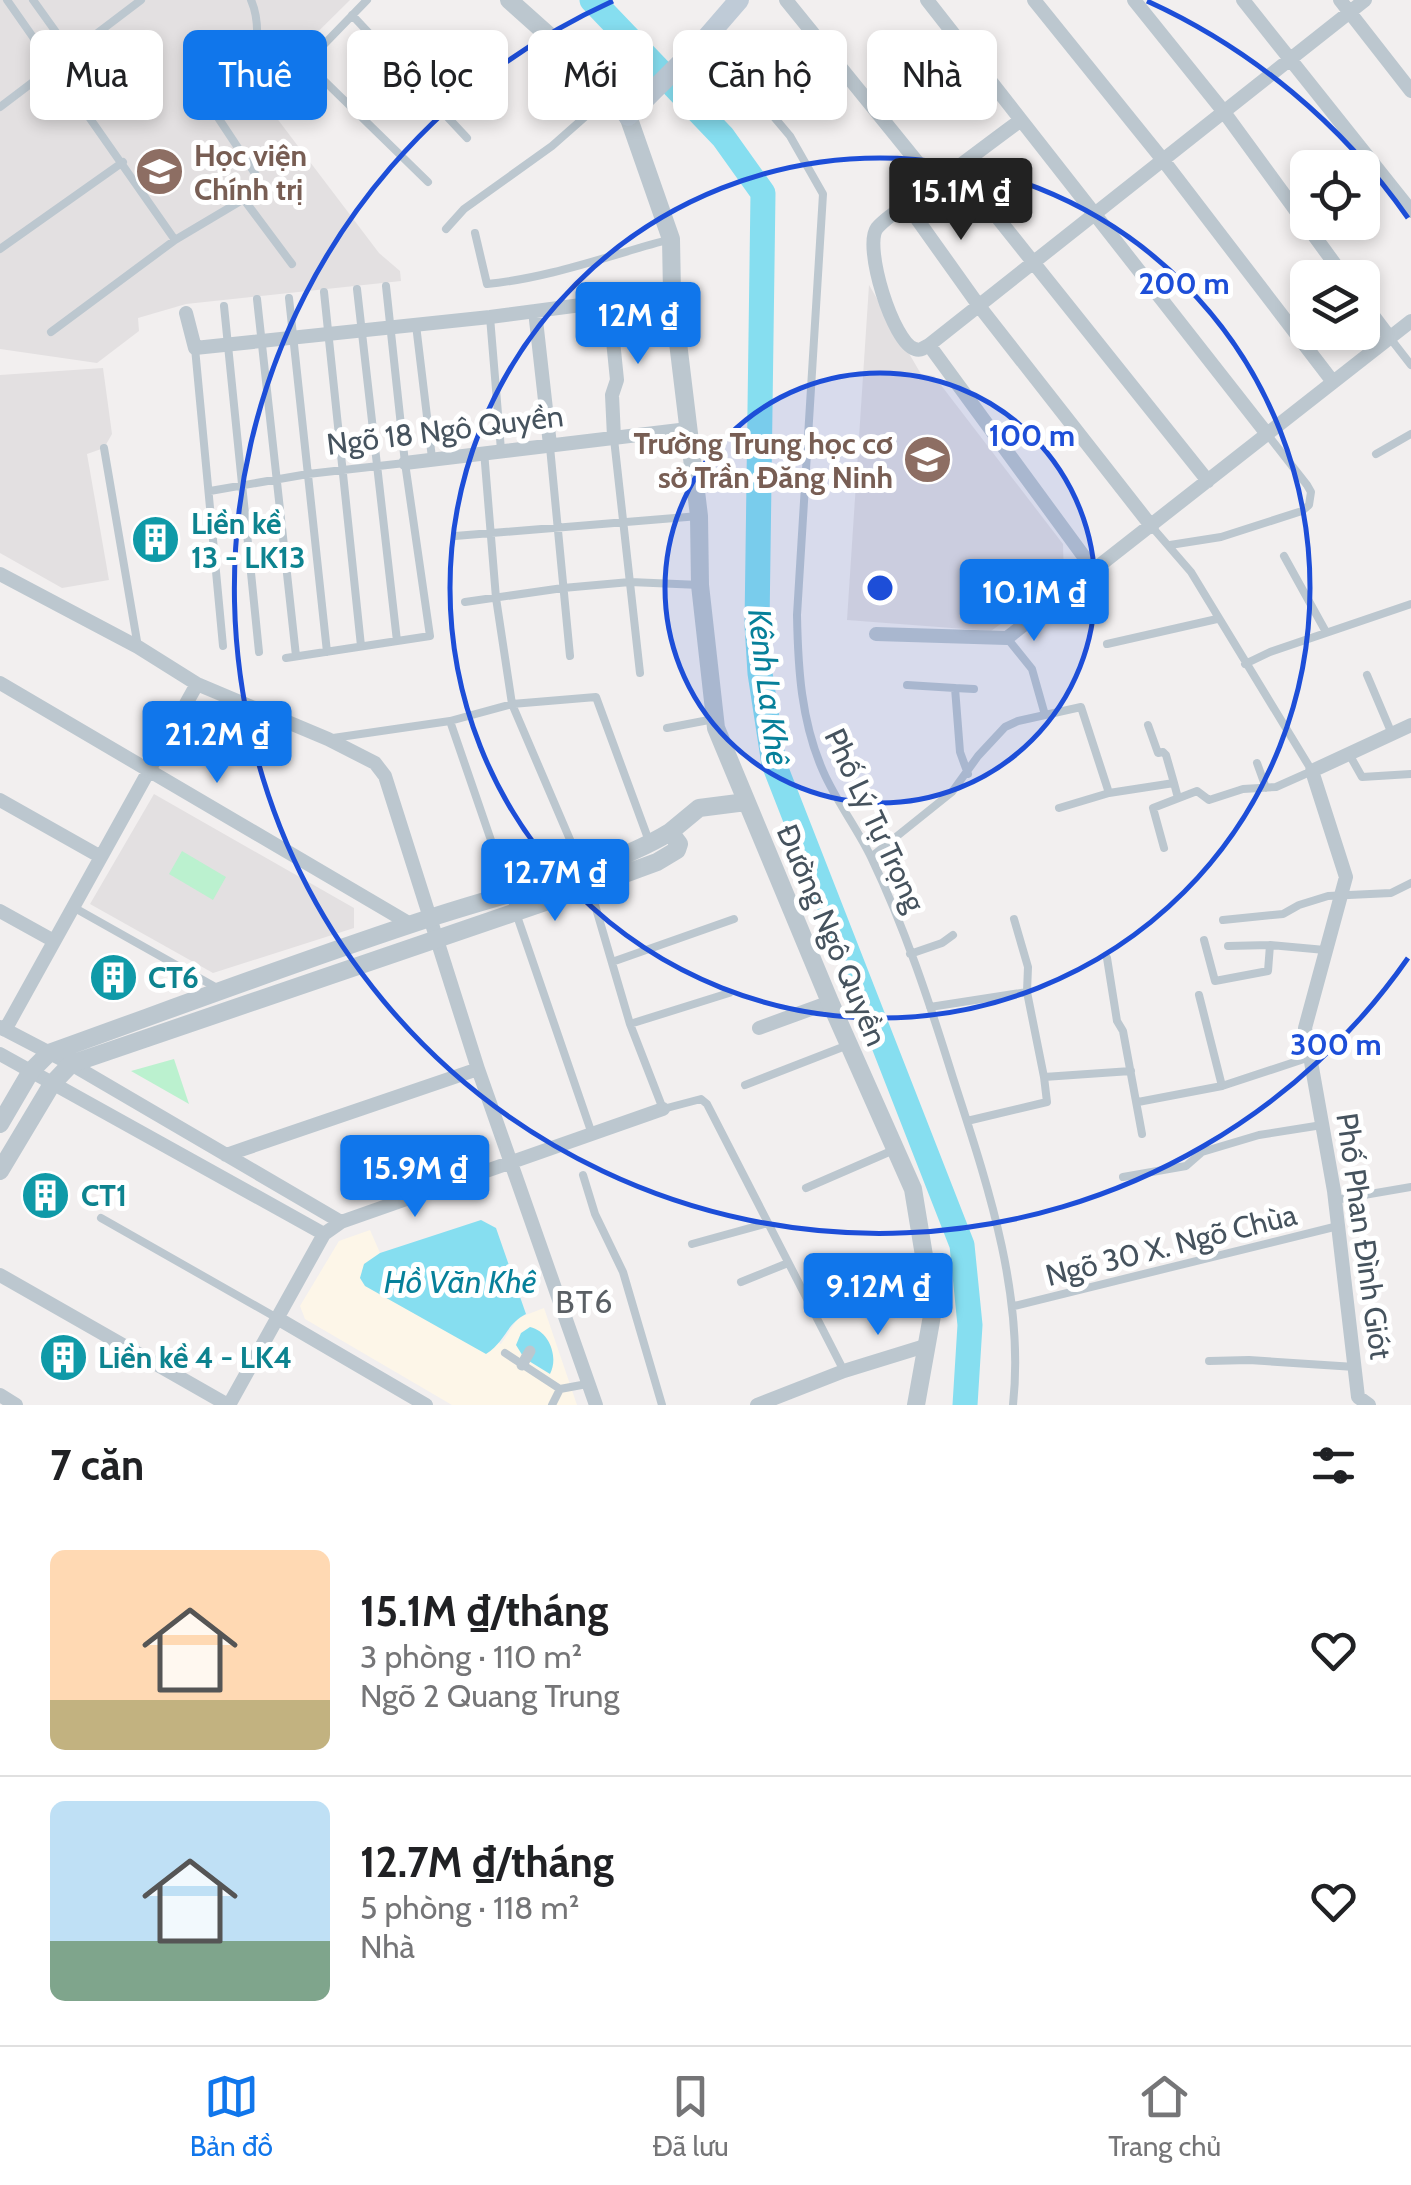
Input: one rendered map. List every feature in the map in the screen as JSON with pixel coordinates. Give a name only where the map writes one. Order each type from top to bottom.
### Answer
[{"type":"main road","points":[[713,30],[739,0]]},
{"type":"main road","points":[[653,92],[673,71]]},
{"type":"street","name":"Đường Ngô Quyền","points":[[509,0],[543,30]]},
{"type":"street","points":[[786,0],[935,184]]},
{"type":"street","points":[[1034,0],[1333,382]]},
{"type":"street","points":[[1134,0],[1224,112],[1332,260]]},
{"type":"street","points":[[1243,0],[1411,211]]},
{"type":"street","points":[[1021,120],[877,229],[872,249],[885,303],[906,343],[917,350],[929,346],[1224,112],[1291,58],[1345,6],[1365,0]]},
{"type":"street","points":[[931,1],[1267,434]]},
{"type":"street","points":[[1345,6],[1411,91]]},
{"type":"street","name":"Đường Ngô Quyền","points":[[638,120],[671,239],[672,293],[699,516],[700,585],[714,720],[848,1045],[913,1188],[934,1310],[924,1346],[916,1405]]},
{"type":"street","points":[[957,167],[1208,481]]},
{"type":"street","points":[[907,205],[979,306],[1152,527]]},
{"type":"street","points":[[186,313],[195,348],[672,293]]},
{"type":"street","points":[[608,301],[617,380],[612,395],[614,437]]},
{"type":"street","points":[[536,311],[550,444]]},
{"type":"street","points":[[876,634],[1006,638],[1411,321]]},
{"type":"street","points":[[1380,325],[1390,338]]},
{"type":"street","points":[[929,346],[1093,569]]},
{"type":"street","name":"Ngõ 18 Ngô Quyền","points":[[405,463],[688,429]]},
{"type":"street","points":[[0,574],[138,647],[197,684],[376,763],[386,776],[421,921]]},
{"type":"street","points":[[0,684],[148,772],[421,921],[436,937],[510,1164],[596,1405]]},
{"type":"street","points":[[197,684],[2,1028],[72,1064],[341,1222]]},
{"type":"street","points":[[1312,771],[1411,725]]},
{"type":"street","name":"Phố Phan Đình Giót","points":[[1312,771],[1346,877],[1305,1028],[1335,1200],[1358,1397],[1369,1405]]},
{"type":"street","points":[[0,800],[101,857]]},
{"type":"street","points":[[0,1171],[52,1084],[72,1064],[436,937],[582,869],[676,850],[678,844],[670,832],[699,808],[746,802]]},
{"type":"street","points":[[0,1124],[31,1071],[49,1052],[421,921],[589,887],[653,853]]},
{"type":"street","points":[[0,911],[54,941]]},
{"type":"street","points":[[759,1028],[830,1002]]},
{"type":"street","points":[[0,1054],[324,1234]]},
{"type":"street","points":[[226,1155],[478,1069]]},
{"type":"street","points":[[0,1274],[229,1405],[324,1234],[341,1222],[663,1110]]},
{"type":"street","points":[[276,1318],[426,1405]]},
{"type":"street","points":[[756,1405],[782,1400],[844,1371],[924,1346]]},
{"type":"street","points":[[522,1365],[530,1351]]},
{"type":"street","points":[[0,1396],[16,1405]]},
{"type":"lane","points":[[7,0],[30,32]]},
{"type":"lane","points":[[33,0],[55,30]]},
{"type":"lane","points":[[101,30],[141,0]]},
{"type":"lane","points":[[51,332],[175,240],[258,190],[260,184],[216,116],[221,102],[248,75],[256,39],[256,11],[251,0]]},
{"type":"lane","points":[[366,0],[306,63],[428,182]]},
{"type":"lane","points":[[352,15],[467,138]]},
{"type":"lane","points":[[0,107],[30,84]]},
{"type":"lane","points":[[93,120],[175,240]]},
{"type":"lane","points":[[446,229],[464,209],[581,120]]},
{"type":"lane","name":"Phố Lý Tự Trọng","points":[[776,120],[790,136],[823,194],[797,614],[798,666],[808,730],[824,773],[871,857],[930,1007],[967,1122],[1014,1306],[1017,1364],[1013,1405]]},
{"type":"lane","points":[[0,249],[123,162]]},
{"type":"lane","points":[[245,201],[292,264]]},
{"type":"lane","points":[[475,232],[488,284],[533,280],[671,239]]},
{"type":"lane","points":[[256,299],[291,657],[430,636],[405,463],[386,286]]},
{"type":"lane","points":[[357,289],[397,641]]},
{"type":"lane","points":[[324,292],[361,646]]},
{"type":"lane","points":[[289,298],[327,652]]},
{"type":"lane","points":[[224,306],[259,652]]},
{"type":"lane","points":[[490,317],[502,450]]},
{"type":"lane","points":[[416,325],[432,458]]},
{"type":"lane","points":[[1390,338],[1411,366]]},
{"type":"lane","points":[[195,348],[222,646]]},
{"type":"lane","points":[[1170,545],[1240,532],[1302,511],[1309,505],[1311,492],[1307,485],[1267,434]]},
{"type":"lane","points":[[1376,454],[1411,434]]},
{"type":"lane","points":[[614,437],[640,673]]},
{"type":"lane","points":[[550,444],[570,656]]},
{"type":"lane","points":[[104,448],[138,647]]},
{"type":"lane","points":[[484,451],[496,598],[512,704],[589,887],[630,1024],[663,1110],[701,1099],[707,1104],[844,1371]]},
{"type":"lane","name":"Ngõ 18 Ngô Quyền","points":[[210,491],[405,463]]},
{"type":"lane","points":[[454,536],[699,516]]},
{"type":"lane","points":[[1152,527],[1191,572],[1312,771],[1276,787],[1243,789],[1208,800],[1196,790],[1153,808],[1164,848]]},
{"type":"lane","points":[[1284,556],[1326,632]]},
{"type":"lane","points":[[464,602],[630,582],[700,585]]},
{"type":"lane","points":[[1245,664],[1411,604]]},
{"type":"lane","points":[[1108,644],[1217,618]]},
{"type":"lane","points":[[1006,638],[1032,670],[1045,714]]},
{"type":"lane","points":[[1367,676],[1392,734]]},
{"type":"lane","points":[[907,685],[974,689]]},
{"type":"lane","points":[[954,688],[960,752],[968,774]]},
{"type":"lane","points":[[328,739],[450,721],[512,704],[596,696],[653,853]]},
{"type":"lane","points":[[871,857],[952,792],[1005,727],[1045,714],[1081,707],[1109,793]]},
{"type":"lane","points":[[667,728],[714,720]]},
{"type":"lane","points":[[450,721],[592,1134]]},
{"type":"lane","points":[[1148,726],[1158,753],[1166,755],[1178,798]]},
{"type":"lane","points":[[1349,754],[1362,777],[1411,774]]},
{"type":"lane","points":[[1257,763],[1266,788]]},
{"type":"lane","points":[[1059,808],[1109,793],[1174,783]]},
{"type":"lane","points":[[1223,920],[1283,914],[1309,901],[1391,893],[1411,884]]},
{"type":"lane","points":[[73,907],[222,991]]},
{"type":"lane","points":[[612,962],[734,919]]},
{"type":"lane","points":[[967,1122],[1047,1102],[1028,992],[1028,966],[1014,919]]},
{"type":"lane","points":[[910,954],[942,943],[953,934]]},
{"type":"lane","points":[[1204,940],[1215,981],[1268,971],[1270,946]]},
{"type":"lane","points":[[1228,946],[1325,950]]},
{"type":"lane","points":[[1107,958],[1142,1134]]},
{"type":"lane","points":[[930,1007],[1028,992]]},
{"type":"lane","points":[[630,1024],[729,993]]},
{"type":"lane","points":[[1199,994],[1222,1086]]},
{"type":"lane","points":[[745,1086],[848,1045]]},
{"type":"lane","points":[[1138,1102],[1222,1086],[1310,1058]]},
{"type":"lane","points":[[1044,1078],[1131,1070]]},
{"type":"lane","points":[[1123,1177],[1186,1166],[1202,1152],[1259,1135],[1322,1125]]},
{"type":"lane","points":[[806,1188],[896,1149]]},
{"type":"lane","points":[[583,1175],[623,1272],[662,1405]]},
{"type":"lane","points":[[1335,1200],[1411,1187]]},
{"type":"lane","points":[[101,1218],[276,1318]]},
{"type":"lane","points":[[692,1244],[768,1223]]},
{"type":"lane","name":"Ngõ 30 X. Ngõ Chùa","points":[[1014,1306],[1338,1226]]},
{"type":"lane","points":[[741,1282],[788,1262]]},
{"type":"lane","points":[[505,1354],[560,1389],[587,1384]]},
{"type":"lane","points":[[1210,1362],[1249,1360],[1355,1367]]},
{"type":"lane","points":[[552,1405],[560,1389]]},
{"type":"shaded area","name":"Học viện Chính trị","points":[[0,0],[350,0],[320,30],[183,30],[183,120],[278,120],[379,253],[400,271],[401,281],[186,304],[138,318],[139,331],[97,363],[0,349]]},
{"type":"shaded area","name":"Trường Trung học cơ sở Trần Đăng Ninh","points":[[869,285],[921,374],[934,376],[1063,544],[1064,578],[991,631],[847,620]]},
{"type":"shaded area","points":[[103,368],[112,434],[104,448],[87,454],[109,580],[62,588],[0,553],[0,375]]},
{"type":"shaded area","points":[[154,794],[354,908],[354,928],[213,973],[90,904]]},
{"type":"shaded area","points":[[370,1230],[380,1253],[362,1271],[501,1344],[518,1318],[544,1308],[577,1405],[452,1405],[305,1319],[300,1306],[339,1241]]},
{"type":"green space","points":[[182,851],[226,877],[213,900],[169,874]]},
{"type":"green space","points":[[174,1059],[189,1104],[131,1071]]},
{"type":"water","name":"Hồ Văn Khê","points":[[481,1220],[496,1228],[526,1314],[486,1354],[365,1286],[360,1278],[364,1264],[380,1253]]},
{"type":"water","points":[[530,1327],[537,1329],[550,1346],[550,1374],[524,1358],[516,1345],[521,1333]]},
{"type":"waterway","name":"Kênh La Khê","points":[[592,0],[723,137],[763,193],[757,625],[774,764],[962,1245],[970,1325],[965,1405]]},
{"type":"place","name":"Học viện Chính trị","points":[[159,172]]},
{"type":"place","name":"Trường Trung học cơ sở Trần Đăng Ninh","points":[[928,460]]},
{"type":"place","name":"Liền kề 13 - LK13","points":[[156,540]]},
{"type":"place","name":"CT6","points":[[113,977]]},
{"type":"place","name":"CT1","points":[[46,1195]]},
{"type":"place","name":"Liền kề 4 - LK4","points":[[63,1357]]},
{"type":"district","name":"BT6","points":[[585,1301]]}]
